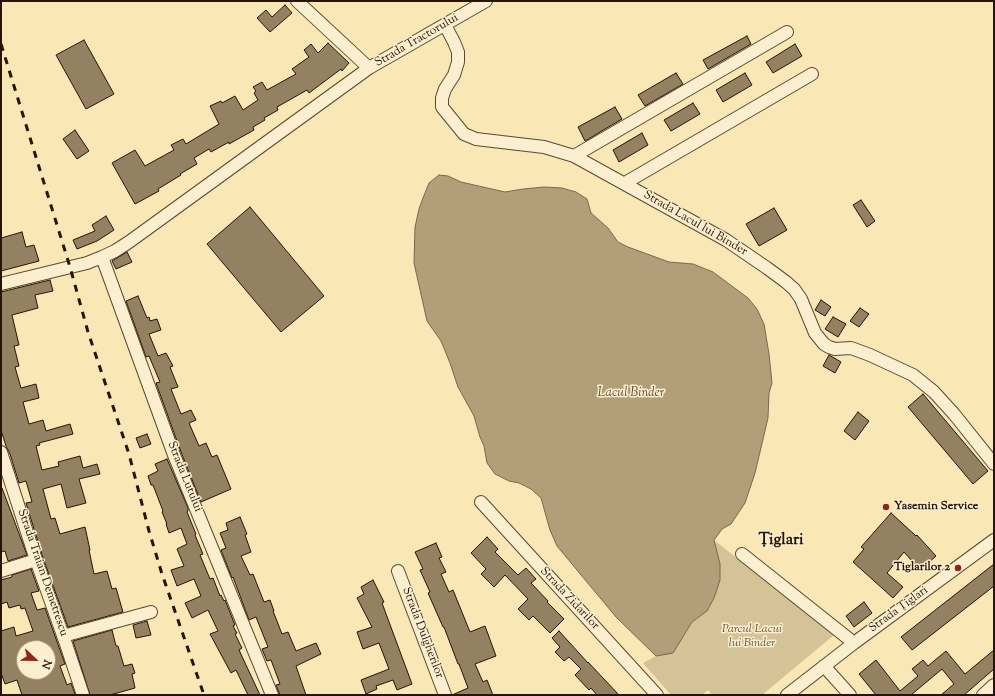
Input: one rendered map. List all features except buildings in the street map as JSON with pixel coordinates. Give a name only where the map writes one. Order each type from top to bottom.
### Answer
[{"type":"street","points":[[297,1],[369,68]]},
{"type":"street","name":"Strada Tractorului","points":[[1,284],[38,274],[70,268],[102,257],[129,242],[369,68],[486,1]]},
{"type":"street","name":"Strada Lacul lui Binder","points":[[445,25],[458,52],[458,62],[454,75],[442,98],[442,107],[464,134],[476,139],[544,147],[574,156],[726,240],[794,289],[801,299],[815,333],[824,344],[835,349],[851,348],[870,354],[913,375],[934,392],[954,414],[994,464]]},
{"type":"street","points":[[574,156],[787,32]]},
{"type":"street","points":[[625,183],[812,74]]},
{"type":"street","name":"Strada Lutului","points":[[102,257],[174,455],[272,695]]},
{"type":"street","name":"Strada Traian Demetrescu","points":[[1,452],[36,560],[83,695]]},
{"type":"street","name":"Strada Zidarilor","points":[[481,502],[658,695]]},
{"type":"street","name":"Strada Țiglari","points":[[787,695],[854,643],[994,540]]},
{"type":"street","points":[[742,554],[854,643]]},
{"type":"street","points":[[1,571],[36,560]]},
{"type":"street","name":"Strada Dulgherilor","points":[[398,571],[446,695]]},
{"type":"street","points":[[63,636],[151,612]]},
{"type":"street","points":[[824,666],[850,695]]},
{"type":"street","points":[[983,695],[994,685]]},
{"type":"green space","name":"Parcul Lacui lui Binder","points":[[714,540],[834,635],[762,695],[712,695],[708,690],[702,695],[671,695],[643,663],[656,656],[673,652],[692,622],[707,611],[714,598],[720,580],[720,564]]},
{"type":"water","name":"Lacul Binder","points":[[439,175],[448,176],[461,182],[505,192],[544,187],[562,188],[576,192],[587,199],[591,213],[608,228],[618,242],[669,262],[693,264],[713,272],[748,298],[757,309],[764,324],[772,383],[769,393],[768,418],[755,473],[745,503],[731,524],[722,529],[714,540],[720,564],[720,580],[714,598],[707,611],[692,622],[673,653],[656,656],[616,617],[557,546],[550,530],[541,498],[531,489],[495,474],[487,463],[484,446],[474,416],[458,387],[441,341],[427,321],[414,263],[415,227],[419,209],[429,183]]},
{"type":"railway","points":[[1,44],[70,267],[88,332],[129,454],[162,574],[204,695]]},
{"type":"place","name":"Yasemin Service","points":[[886,507]]},
{"type":"place","name":"Tiglarilor 2","points":[[958,568]]},
{"type":"district","name":"Țiglari","points":[[781,541]]}]
